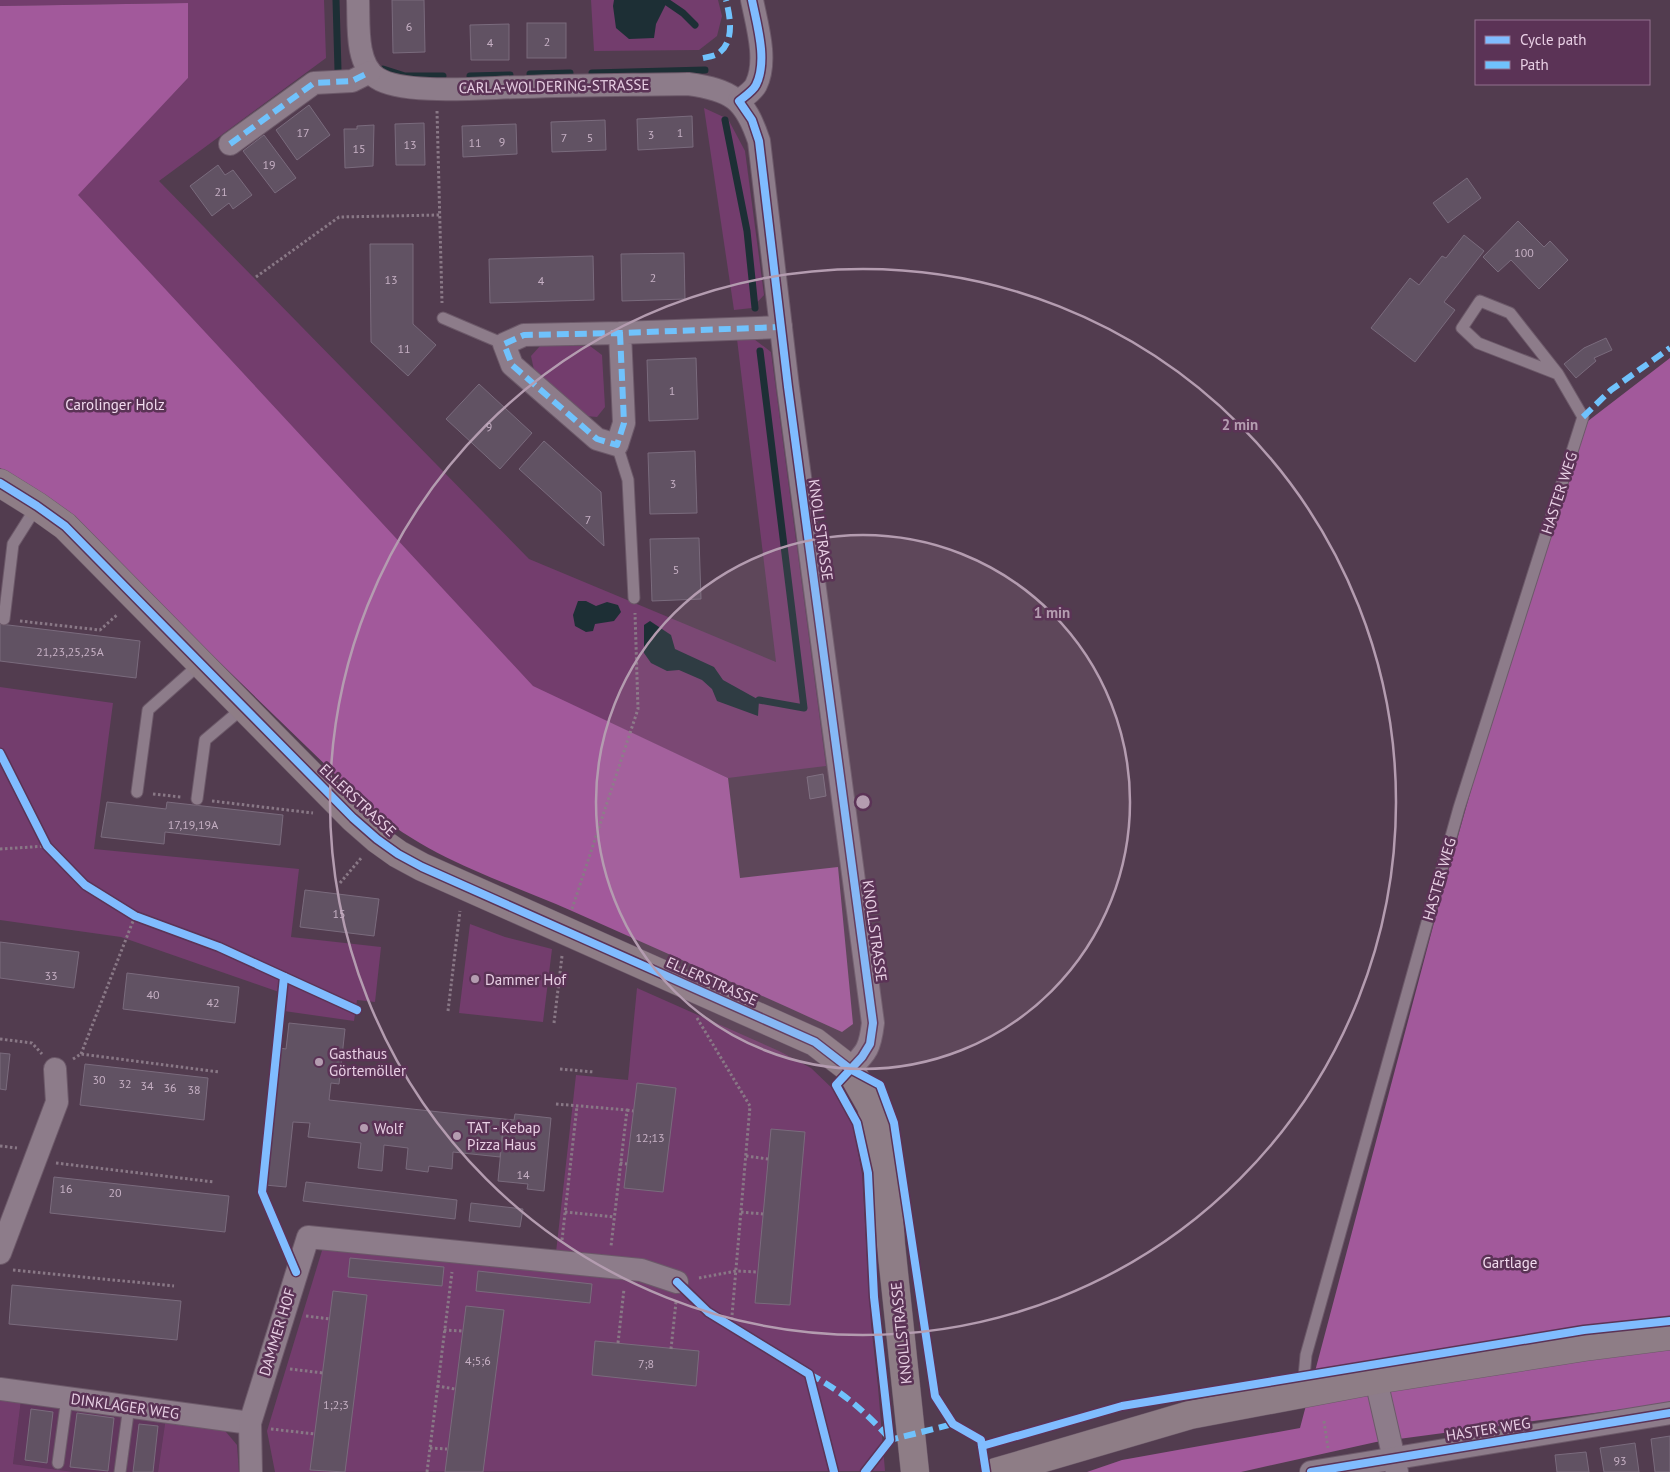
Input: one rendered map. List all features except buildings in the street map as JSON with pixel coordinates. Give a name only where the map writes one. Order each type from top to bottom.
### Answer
[{"type":"street","points":[[230,144],[314,83],[352,81],[370,72],[361,54],[358,0]]},
{"type":"street","points":[[739,101],[756,86],[761,64],[761,39],[752,0]]},
{"type":"street","name":"CARLA-WOLDERING-STRASSE","points":[[370,72],[393,85],[436,89],[688,84],[712,87],[739,101]]},
{"type":"street","name":"KNOLLSTRASSE","points":[[739,101],[752,120],[759,141],[781,327],[873,1024],[870,1044],[862,1057],[850,1069],[871,1106],[886,1177],[915,1472]]},
{"type":"street","points":[[620,334],[624,423],[617,445],[597,439],[512,365],[504,344],[524,335],[620,334],[781,327]]},
{"type":"street","name":"ELLERSTRASSE","points":[[0,483],[65,526],[353,818],[377,840],[422,868],[815,1042],[850,1069]]},
{"type":"street","points":[[5,1261],[36,1160],[57,1102],[55,1069]]},
{"type":"street","name":"DAMMER HOF","points":[[251,1472],[267,1365],[308,1237],[641,1270],[677,1282]]},
{"type":"street","points":[[996,1472],[1190,1415],[1376,1380],[1591,1346],[1670,1336]]},
{"type":"street","points":[[1376,1380],[1395,1465]]},
{"type":"street","name":"DINKLAGER WEG","points":[[0,1390],[129,1406],[258,1426]]},
{"type":"street","name":"HASTER WEG","points":[[1311,1472],[1395,1465],[1670,1413]]},
{"type":"lane","name":"HASTER WEG","points":[[1307,1394],[1304,1377],[1306,1355],[1459,808],[1583,417],[1558,374],[1510,313],[1480,301],[1462,328],[1478,343],[1558,374]]},
{"type":"lane","points":[[443,318],[504,344]]},
{"type":"lane","points":[[617,445],[628,480],[634,598]]},
{"type":"lane","points":[[4,619],[12,544],[37,506]]},
{"type":"lane","points":[[137,792],[148,710],[201,663]]},
{"type":"lane","points":[[197,799],[205,740],[244,707]]},
{"type":"lane","points":[[58,1464],[67,1398]]},
{"type":"lane","points":[[120,1472],[129,1406]]},
{"type":"path","points":[[436,89],[443,318]]},
{"type":"path","points":[[256,277],[339,217],[440,215]]},
{"type":"path","points":[[4,619],[100,630],[136,598]]},
{"type":"path","points":[[554,1023],[565,930],[638,709],[634,598]]},
{"type":"path","points":[[137,792],[314,813]]},
{"type":"path","points":[[340,883],[377,840]]},
{"type":"path","points":[[0,849],[47,846]]},
{"type":"path","points":[[448,1011],[462,886]]},
{"type":"path","points":[[81,1054],[135,916]]},
{"type":"path","points":[[694,1013],[750,1106],[731,1327]]},
{"type":"path","points":[[0,1039],[32,1043],[55,1069],[81,1054],[219,1072]]},
{"type":"path","points":[[560,1069],[594,1072]]},
{"type":"path","points":[[556,1104],[633,1111]]},
{"type":"path","points":[[560,1263],[577,1106]]},
{"type":"path","points":[[618,1343],[614,1217],[626,1110]]},
{"type":"path","points":[[746,1156],[768,1159]]},
{"type":"path","points":[[36,1160],[214,1182]]},
{"type":"path","points":[[620,1163],[627,1164]]},
{"type":"path","points":[[566,1212],[614,1217]]},
{"type":"path","points":[[741,1212],[763,1214]]},
{"type":"path","points":[[427,1472],[455,1251]]},
{"type":"path","points":[[5,1261],[174,1286]]},
{"type":"path","points":[[671,1349],[677,1282],[736,1271],[758,1272]]},
{"type":"path","points":[[444,1330],[462,1331]]},
{"type":"path","points":[[267,1365],[323,1373]]},
{"type":"path","points":[[437,1386],[455,1389]]},
{"type":"path","points":[[258,1426],[315,1434]]},
{"type":"path","points":[[430,1448],[448,1449]]},
{"type":"shaded area","points":[[0,0],[324,0],[326,58],[159,181],[529,559],[776,662],[737,339],[754,339],[771,352],[826,766],[728,778],[533,687],[77,195],[188,78],[188,3],[0,6]]},
{"type":"shaded area","points":[[591,0],[718,0],[722,16],[717,36],[699,50],[594,51]]},
{"type":"shaded area","points":[[704,108],[728,119],[745,151],[764,295],[752,308],[734,310]]},
{"type":"shaded area","points":[[540,346],[590,346],[602,355],[605,407],[597,417],[586,416],[534,370],[531,356]]},
{"type":"shaded area","points":[[0,687],[113,703],[94,849],[299,869],[291,937],[381,947],[375,1002],[357,1000],[354,1021],[277,1010],[279,992],[121,937],[0,920]]},
{"type":"shaded area","points":[[470,924],[505,937],[552,949],[543,1022],[459,1013]]},
{"type":"shaded area","points":[[637,988],[779,1051],[811,1068],[835,1091],[853,1125],[862,1174],[871,1324],[885,1471],[275,1472],[267,1431],[324,1244],[554,1270],[576,1075],[628,1080]]},
{"type":"shaded area","points":[[0,1398],[21,1400],[13,1464],[74,1472],[0,1472]]},
{"type":"shaded area","points":[[21,1400],[166,1417],[158,1472],[74,1472],[13,1464]]},
{"type":"shaded area","points":[[166,1417],[221,1426],[237,1445],[239,1472],[158,1472]]},
{"type":"green space","name":"Carolinger Holz","points":[[188,3],[188,78],[78,195],[533,686],[728,778],[740,878],[838,867],[853,1024],[842,1032],[572,911],[467,867],[442,855],[393,826],[370,808],[54,502],[0,468],[0,6]]},
{"type":"green space","name":"Gartlage","points":[[1670,358],[1670,1403],[1376,1442],[1241,1472],[1087,1472],[1122,1460],[1300,1428],[1439,904],[1503,676],[1588,421]]},
{"type":"water","points":[[614,0],[668,0],[656,24],[654,38],[629,39],[616,28]]},
{"type":"water","points":[[578,601],[586,601],[596,606],[607,602],[618,605],[621,612],[614,621],[595,624],[593,631],[586,632],[575,626],[573,615]]},
{"type":"water","points":[[650,621],[671,635],[675,649],[714,667],[723,680],[759,700],[758,716],[717,701],[712,689],[702,680],[679,670],[667,671],[651,663],[644,653],[644,625]]},
{"type":"waterway","points":[[336,0],[338,70]]},
{"type":"waterway","points":[[667,2],[683,13],[695,25]]},
{"type":"waterway","points":[[383,69],[405,76],[443,76]]},
{"type":"waterway","points":[[592,73],[705,70]]},
{"type":"waterway","points":[[530,74],[570,73]]},
{"type":"waterway","points":[[470,76],[510,75]]},
{"type":"waterway","points":[[725,120],[747,231],[755,308]]},
{"type":"waterway","points":[[759,700],[804,708],[760,351]]},
{"type":"marked path","points":[[703,58],[719,53],[727,42],[730,21],[726,0]]},
{"type":"marked path","points":[[230,144],[314,83],[352,81],[370,72]]},
{"type":"marked path","points":[[620,333],[624,423],[617,445],[597,439],[512,365],[504,344],[524,335],[781,327]]},
{"type":"marked path","points":[[1583,417],[1611,390],[1670,348]]},
{"type":"marked path","points":[[809,1374],[852,1402],[889,1438]]},
{"type":"marked path","points":[[888,1443],[890,1440],[953,1424],[957,1427]]},
{"type":"cycle path","points":[[752,0],[759,32],[761,65],[756,85],[751,92],[739,101],[752,120],[759,141],[788,387],[873,1023],[870,1044],[862,1057],[836,1085],[857,1123],[868,1173],[874,1297],[890,1440],[865,1472]]},
{"type":"cycle path","points":[[0,483],[65,526],[353,818],[398,854],[422,867],[815,1042],[850,1069],[880,1085],[894,1123],[935,1396],[953,1424],[981,1440],[986,1472]]},
{"type":"cycle path","points":[[0,753],[47,846],[85,885],[135,916],[219,947],[357,1010]]},
{"type":"cycle path","points":[[284,977],[262,1192],[296,1272]]},
{"type":"cycle path","points":[[677,1282],[708,1312],[809,1374],[834,1472]]},
{"type":"cycle path","points":[[982,1446],[1122,1406],[1584,1330],[1670,1321]]},
{"type":"cycle path","points":[[1311,1472],[1670,1413]]},
{"type":"place","name":"Dammer Hof","points":[[475,979]]},
{"type":"place","name":"Gasthaus Görtemöller","points":[[319,1062]]},
{"type":"place","name":"Wolf","points":[[364,1128]]},
{"type":"place","name":"TAT - Kebap Pizza Haus","points":[[457,1136]]}]
